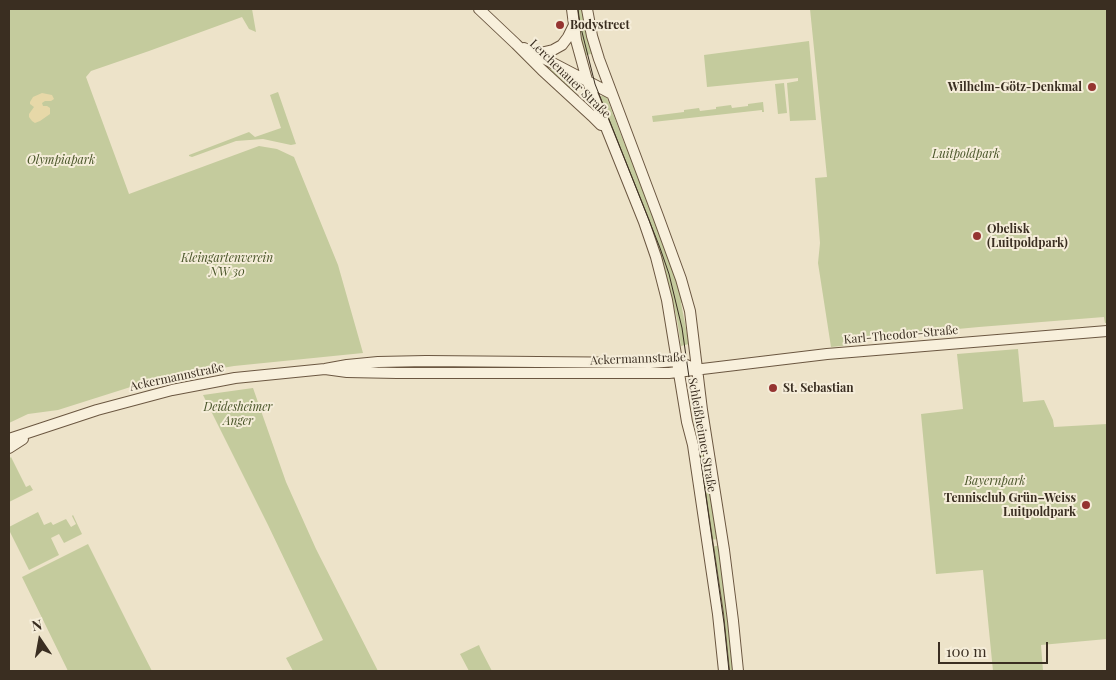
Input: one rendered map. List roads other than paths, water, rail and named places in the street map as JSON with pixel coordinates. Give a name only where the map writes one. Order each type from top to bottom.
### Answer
[{"type":"main road","name":"Lerchenauer Straße","points":[[479,9],[607,132]]},
{"type":"main road","name":"Schleißheimer Straße","points":[[572,9],[574,26],[587,80],[644,222],[656,257],[667,300],[697,471],[718,614],[724,671]]},
{"type":"main road","name":"Schleißheimer Straße","points":[[587,9],[595,46],[686,296],[728,579],[738,671]]},
{"type":"main road","points":[[536,54],[553,50],[562,45],[574,26]]},
{"type":"main road","name":"Lerchenauer Straße","points":[[516,44],[612,94]]},
{"type":"main road","name":"Karl-Theodor-Straße","points":[[698,370],[827,354],[1107,331]]},
{"type":"main road","name":"Ackermannstraße","points":[[9,439],[97,410],[193,385],[235,378],[347,365],[405,361],[650,363],[678,361],[698,370]]},
{"type":"main road","name":"Ackermannstraße","points":[[325,368],[347,372],[403,373],[663,374],[698,370]]},
{"type":"main road","name":"Ackermannstraße","points":[[9,448],[39,430]]},
{"type":"tram line","points":[[578,9],[595,84],[660,248],[669,274],[682,328],[724,623],[729,671]]},
{"type":"place","name":"Bodystreet","points":[[560,25]]},
{"type":"place","name":"Wilhelm-Götz-Denkmal","points":[[1092,87]]},
{"type":"place","name":"Obelisk (Luitpoldpark)","points":[[977,236]]},
{"type":"place","name":"St. Sebastian","points":[[773,388]]},
{"type":"place","name":"Tennisclub Grün–Weiss Luitpoldpark","points":[[1086,505]]},
{"type":"park label","name":"Luitpoldpark","points":[[966,154]]},
{"type":"park label","name":"Olympiapark","points":[[61,160]]},
{"type":"park label","name":"Kleingartenverein NW 30","points":[[227,265]]},
{"type":"park label","name":"Deidesheimer Anger","points":[[238,414]]},
{"type":"park label","name":"Bayernpark","points":[[995,481]]}]
